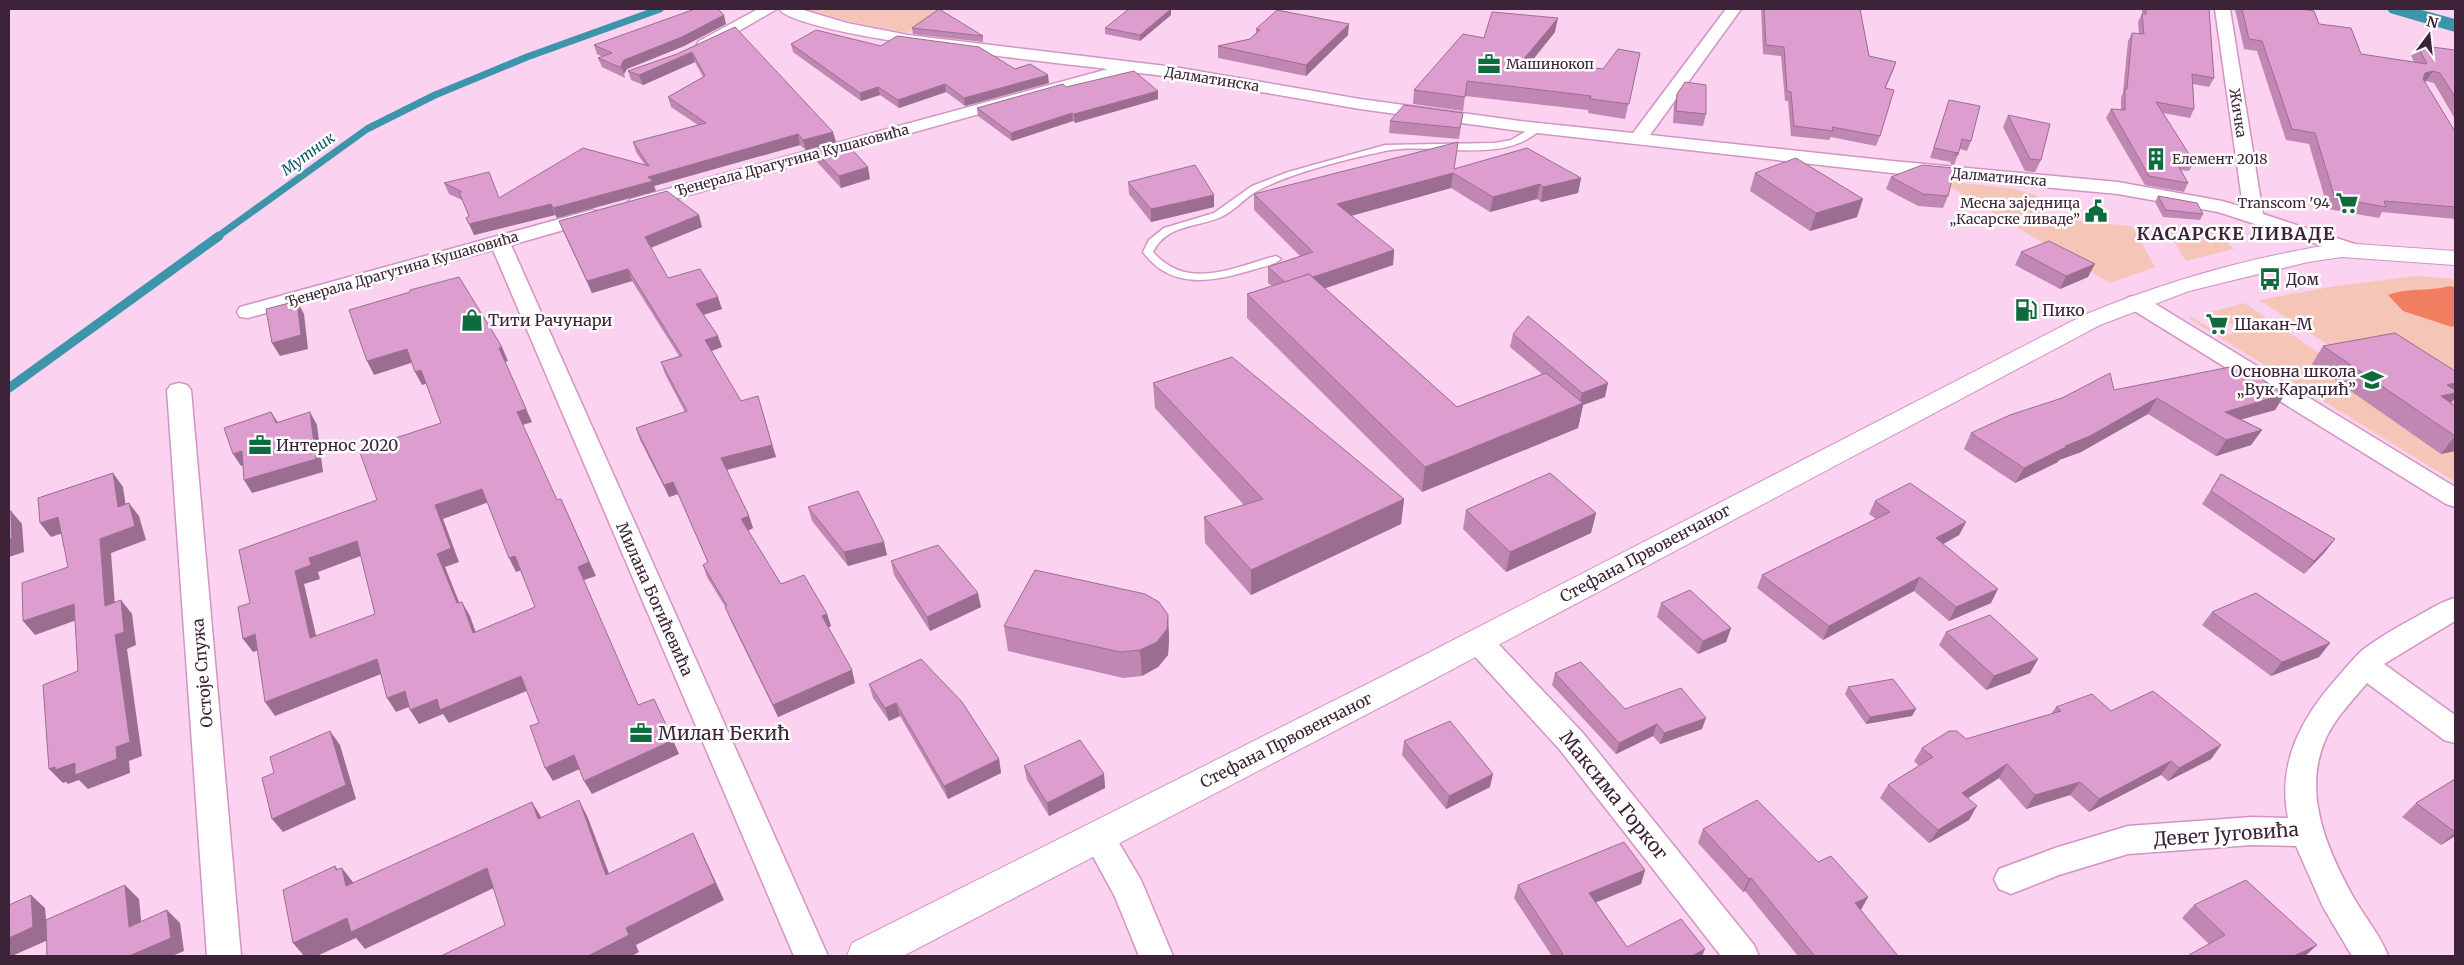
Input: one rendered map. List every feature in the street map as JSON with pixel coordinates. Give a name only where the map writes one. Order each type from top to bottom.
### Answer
[{"type":"street","points":[[691,51],[769,9]]},
{"type":"street","name":"Далматинска","points":[[787,9],[808,18],[908,40],[1135,67],[1360,104],[1538,128],[1892,168],[2118,188],[2185,199],[2254,217],[2354,250]]},
{"type":"street","points":[[1638,139],[1734,9]]},
{"type":"street","name":"Жичка","points":[[2222,9],[2254,217]]},
{"type":"street","name":"Ђенерала Драгутина Кушаковића","points":[[624,207],[1135,67]]},
{"type":"street","name":"Ђенерала Драгутина Кушаковића","points":[[248,312],[605,212]]},
{"type":"street","name":"Милана Богићевића","points":[[500,242],[811,956]]},
{"type":"street","name":"Стефана Првовенчаног","points":[[866,956],[1478,641],[2092,320],[2181,286],[2308,255],[2354,250],[2455,258]]},
{"type":"street","points":[[2136,302],[2455,498]]},
{"type":"street","name":"Остоје Спужа","points":[[180,390],[224,956]]},
{"type":"street","name":"Девет Југовића","points":[[2011,879],[2055,862],[2128,840],[2252,831],[2307,832],[2300,805],[2299,791],[2303,757],[2316,726],[2339,694],[2378,654],[2455,608]]},
{"type":"street","name":"Максима Горког","points":[[1478,641],[1571,741],[1742,956]]},
{"type":"street","points":[[2365,666],[2455,732]]},
{"type":"street","points":[[2307,832],[2316,858],[2335,895],[2371,956]]},
{"type":"street","points":[[1098,836],[1129,891],[1156,956]]},
{"type":"lane","points":[[1276,259],[1234,273],[1191,277],[1162,268],[1153,262],[1148,252],[1151,242],[1158,234],[1171,227],[1218,214],[1260,185],[1384,148],[1405,145],[1483,147],[1512,142],[1538,128]]},
{"type":"shaded area","points":[[806,9],[943,9],[908,33],[852,22]]},
{"type":"shaded area","points":[[1940,181],[2011,188],[2036,195],[2048,218],[2132,226],[2155,267],[2110,283]]},
{"type":"shaded area","points":[[2166,228],[2217,233],[2234,249],[2186,261]]},
{"type":"shaded area","points":[[2416,276],[2455,279],[2455,397],[2333,348],[2259,300],[2336,286]]},
{"type":"shaded area","points":[[2455,287],[2455,325],[2452,327],[2403,311],[2388,295],[2403,291]]},
{"type":"shaded area","points":[[2244,303],[2330,360],[2434,403],[2455,398],[2455,482],[2188,318],[2192,317],[2223,336],[2242,330],[2211,312]]},
{"type":"building","points":[[695,9],[718,9],[724,15],[682,37],[624,60],[621,65],[622,68],[598,58],[612,53],[594,45]]},
{"type":"building","points":[[939,9],[983,36],[912,28]]},
{"type":"building","points":[[1129,9],[1171,9],[1140,35],[1105,28]]},
{"type":"building","points":[[1764,9],[1860,9],[1869,56],[1896,62],[1885,88],[1894,90],[1880,136],[1832,127],[1833,131],[1794,126],[1791,92],[1787,91],[1784,47],[1766,45]]},
{"type":"building","points":[[2146,9],[2209,9],[2214,78],[2192,74],[2194,109],[2156,102],[2194,162],[2175,160],[2188,183],[2149,176],[2111,109],[2125,110],[2125,89],[2127,89],[2132,33],[2144,34],[2142,14],[2146,14]]},
{"type":"building","points":[[2242,9],[2300,9],[2314,11],[2319,24],[2351,28],[2361,54],[2427,64],[2417,45],[2455,50],[2455,97],[2440,73],[2433,71],[2425,73],[2423,79],[2455,130],[2455,207],[2384,201],[2386,207],[2335,198],[2315,133],[2292,129],[2262,41],[2249,39]]},
{"type":"building","points":[[1277,10],[1349,24],[1306,65],[1218,46],[1250,39],[1260,30],[1256,29]]},
{"type":"building","points":[[1492,12],[1558,18],[1523,60],[1603,69],[1618,49],[1640,53],[1629,104],[1590,99],[1591,96],[1467,81],[1465,97],[1414,90],[1463,34],[1484,38]]},
{"type":"building","points":[[735,27],[833,132],[803,140],[798,134],[648,177],[653,181],[553,208],[551,204],[469,224],[466,218],[469,216],[459,192],[462,192],[444,183],[489,172],[499,198],[583,148],[649,166],[633,142],[706,123],[668,97],[705,76],[692,52],[639,75],[628,71],[677,54]]},
{"type":"building","points":[[816,30],[881,46],[897,36],[979,47],[1015,69],[1030,64],[1048,75],[964,98],[945,84],[898,100],[878,87],[860,93],[791,44]]},
{"type":"building","points":[[1134,71],[1158,91],[1072,113],[1011,133],[977,108],[1063,84],[1066,87]]},
{"type":"building","points":[[1685,82],[1706,85],[1706,114],[1676,111],[1677,94]]},
{"type":"building","points":[[1949,100],[1980,106],[1971,141],[1962,139],[1958,155],[1954,155],[1958,153],[1934,148]]},
{"type":"building","points":[[1404,105],[1463,113],[1460,128],[1390,121]]},
{"type":"building","points":[[2008,115],[2050,124],[2041,160],[2030,159]]},
{"type":"building","points":[[844,141],[868,167],[839,176],[814,150]]},
{"type":"building","points":[[1458,142],[1454,169],[1527,148],[1581,178],[1543,187],[1540,184],[1493,197],[1453,173],[1337,204],[1394,250],[1313,277],[1309,274],[1285,282],[1268,267],[1313,252],[1254,194]]},
{"type":"building","points":[[1796,158],[1863,199],[1816,213],[1755,173]]},
{"type":"building","points":[[1195,165],[1214,195],[1151,209],[1128,182]]},
{"type":"building","points":[[1922,165],[1955,168],[1948,196],[1923,194],[1891,177]]},
{"type":"building","points":[[667,191],[699,215],[645,237],[668,278],[700,269],[718,297],[696,304],[718,336],[705,340],[741,401],[758,396],[772,445],[721,458],[749,516],[741,519],[781,584],[804,575],[827,614],[822,616],[852,670],[773,705],[725,607],[727,606],[703,565],[708,562],[673,482],[664,485],[636,428],[687,411],[661,362],[682,356],[628,269],[587,281],[559,221]]},
{"type":"building","points":[[2158,196],[2197,203],[2203,214],[2166,210]]},
{"type":"building","points":[[2049,241],[2095,264],[2066,276],[2021,252]]},
{"type":"building","points":[[1309,274],[1457,407],[1546,373],[1583,403],[1425,467],[1247,294]]},
{"type":"building","points":[[459,277],[502,347],[499,348],[526,409],[517,412],[557,500],[561,499],[589,562],[578,567],[638,705],[654,699],[673,740],[584,781],[574,755],[545,768],[530,726],[539,723],[521,676],[440,710],[437,699],[410,710],[405,691],[387,698],[377,659],[265,702],[255,634],[243,639],[238,607],[250,603],[239,550],[377,500],[359,450],[441,423],[421,370],[415,372],[407,349],[367,361],[349,310],[410,292],[410,290]],"holes":[[[482,489],[509,558],[515,556],[535,607],[473,633],[462,602],[457,603],[437,554],[451,548],[435,505]],[[357,541],[375,614],[310,638],[295,571],[311,565],[309,558]]]},
{"type":"building","points":[[297,301],[301,335],[272,343],[266,309]]},
{"type":"building","points":[[1528,316],[1608,383],[1582,393],[1513,334]]},
{"type":"building","points":[[2395,333],[2455,371],[2455,383],[2447,385],[2455,390],[2455,393],[2441,396],[2455,406],[2455,436],[2323,346]]},
{"type":"building","points":[[1232,357],[1404,499],[1251,570],[1204,517],[1263,499],[1153,383]]},
{"type":"building","points":[[2240,365],[2285,394],[2225,412],[2262,430],[2226,440],[2157,398],[2090,436],[2065,446],[2024,468],[1971,433],[2010,415],[2062,398],[2110,373],[2114,390]]},
{"type":"building","points":[[271,412],[276,423],[310,412],[316,459],[244,480],[242,451],[233,454],[224,428]]},
{"type":"building","points":[[113,473],[118,507],[129,503],[135,526],[100,539],[105,606],[121,600],[124,632],[115,635],[130,742],[116,747],[117,759],[75,775],[75,763],[55,770],[55,767],[49,769],[43,685],[78,671],[74,604],[23,621],[22,583],[68,567],[58,517],[40,523],[38,498]]},
{"type":"building","points":[[1550,473],[1596,513],[1510,552],[1466,510]]},
{"type":"building","points":[[2221,474],[2335,539],[2314,561],[2211,491]]},
{"type":"building","points":[[1910,483],[1966,522],[1936,538],[1998,589],[1956,607],[1920,577],[1829,626],[1762,575],[1890,512],[1875,501]]},
{"type":"building","points":[[858,491],[884,542],[844,552],[808,507]]},
{"type":"building","points":[[9,511],[11,511],[12,538],[9,540]]},
{"type":"building","points":[[938,545],[978,593],[927,617],[891,561]]},
{"type":"building","points":[[1035,570],[1145,594],[1159,602],[1168,615],[1167,629],[1157,642],[1140,650],[1120,652],[1004,626]]},
{"type":"building","points":[[1690,590],[1731,628],[1703,641],[1661,603]]},
{"type":"building","points":[[2256,593],[2330,643],[2282,662],[2212,612]]},
{"type":"building","points":[[1990,615],[2038,659],[1994,676],[1946,632]]},
{"type":"building","points":[[921,659],[962,702],[999,759],[944,786],[896,703],[885,708],[869,684]]},
{"type":"building","points":[[1581,662],[1625,709],[1681,688],[1706,718],[1664,733],[1657,724],[1619,743],[1555,673]]},
{"type":"building","points":[[1893,679],[1916,709],[1870,717],[1848,687]]},
{"type":"building","points":[[2153,691],[2221,745],[2179,768],[2171,761],[2099,799],[2080,782],[2035,795],[2007,764],[1962,793],[1977,806],[1938,830],[1888,785],[1933,757],[1922,748],[1949,731],[1957,731],[1966,739],[2061,711],[2056,707],[2092,694],[2111,711]]},
{"type":"building","points":[[1450,721],[1493,774],[1449,796],[1404,741]]},
{"type":"building","points":[[330,731],[346,785],[272,819],[262,778],[274,773],[270,757]]},
{"type":"building","points":[[1080,740],[1104,774],[1047,803],[1024,766]]},
{"type":"building","points":[[2455,779],[2455,832],[2416,803]]},
{"type":"building","points":[[579,800],[606,875],[693,833],[715,883],[626,928],[629,935],[588,956],[441,956],[505,925],[487,868],[351,932],[347,918],[293,943],[283,890],[335,866],[336,870],[342,868],[346,886],[532,802],[538,819]]},
{"type":"building","points":[[1757,800],[1818,862],[1831,856],[1868,897],[1855,903],[1898,956],[1811,956],[1814,955],[1751,878],[1749,879],[1703,829]]},
{"type":"building","points":[[1624,842],[1645,870],[1589,893],[1627,947],[1681,919],[1705,949],[1692,956],[1558,956],[1563,954],[1518,885]]},
{"type":"building","points":[[2246,880],[2317,945],[2294,956],[2190,956],[2225,935],[2194,905]]},
{"type":"building","points":[[125,885],[129,927],[167,910],[171,938],[129,956],[47,956],[46,920]]},
{"type":"building","points":[[31,895],[33,927],[9,938],[9,905]]},
{"type":"waterway","name":"Мутник","points":[[217,237],[367,129],[435,95],[527,57],[660,9]]},
{"type":"waterway","points":[[2397,9],[2455,26]]},
{"type":"waterway","name":"Мутник","points":[[9,388],[219,236]]},
{"type":"place","name":"Машинокоп","points":[[1489,64]]},
{"type":"place","name":"Елемент 2018","points":[[2156,159]]},
{"type":"place","name":"Transcom '94","points":[[2347,203]]},
{"type":"place","name":"Месна заједница „Касарске ливаде”","points":[[2096,211]]},
{"type":"place","name":"Дом","points":[[2270,279]]},
{"type":"place","name":"Пико","points":[[2026,310]]},
{"type":"place","name":"Тити Рачунари","points":[[472,320]]},
{"type":"place","name":"Шакан-М","points":[[2217,324]]},
{"type":"place","name":"Основна школа „Вук Караџић”","points":[[2372,380]]},
{"type":"place","name":"Интернос 2020","points":[[260,445]]},
{"type":"place","name":"Милан Бекић","points":[[641,733]]},
{"type":"district","name":"КАСАРСКЕ ЛИВАДЕ","points":[[2236,234]]}]
